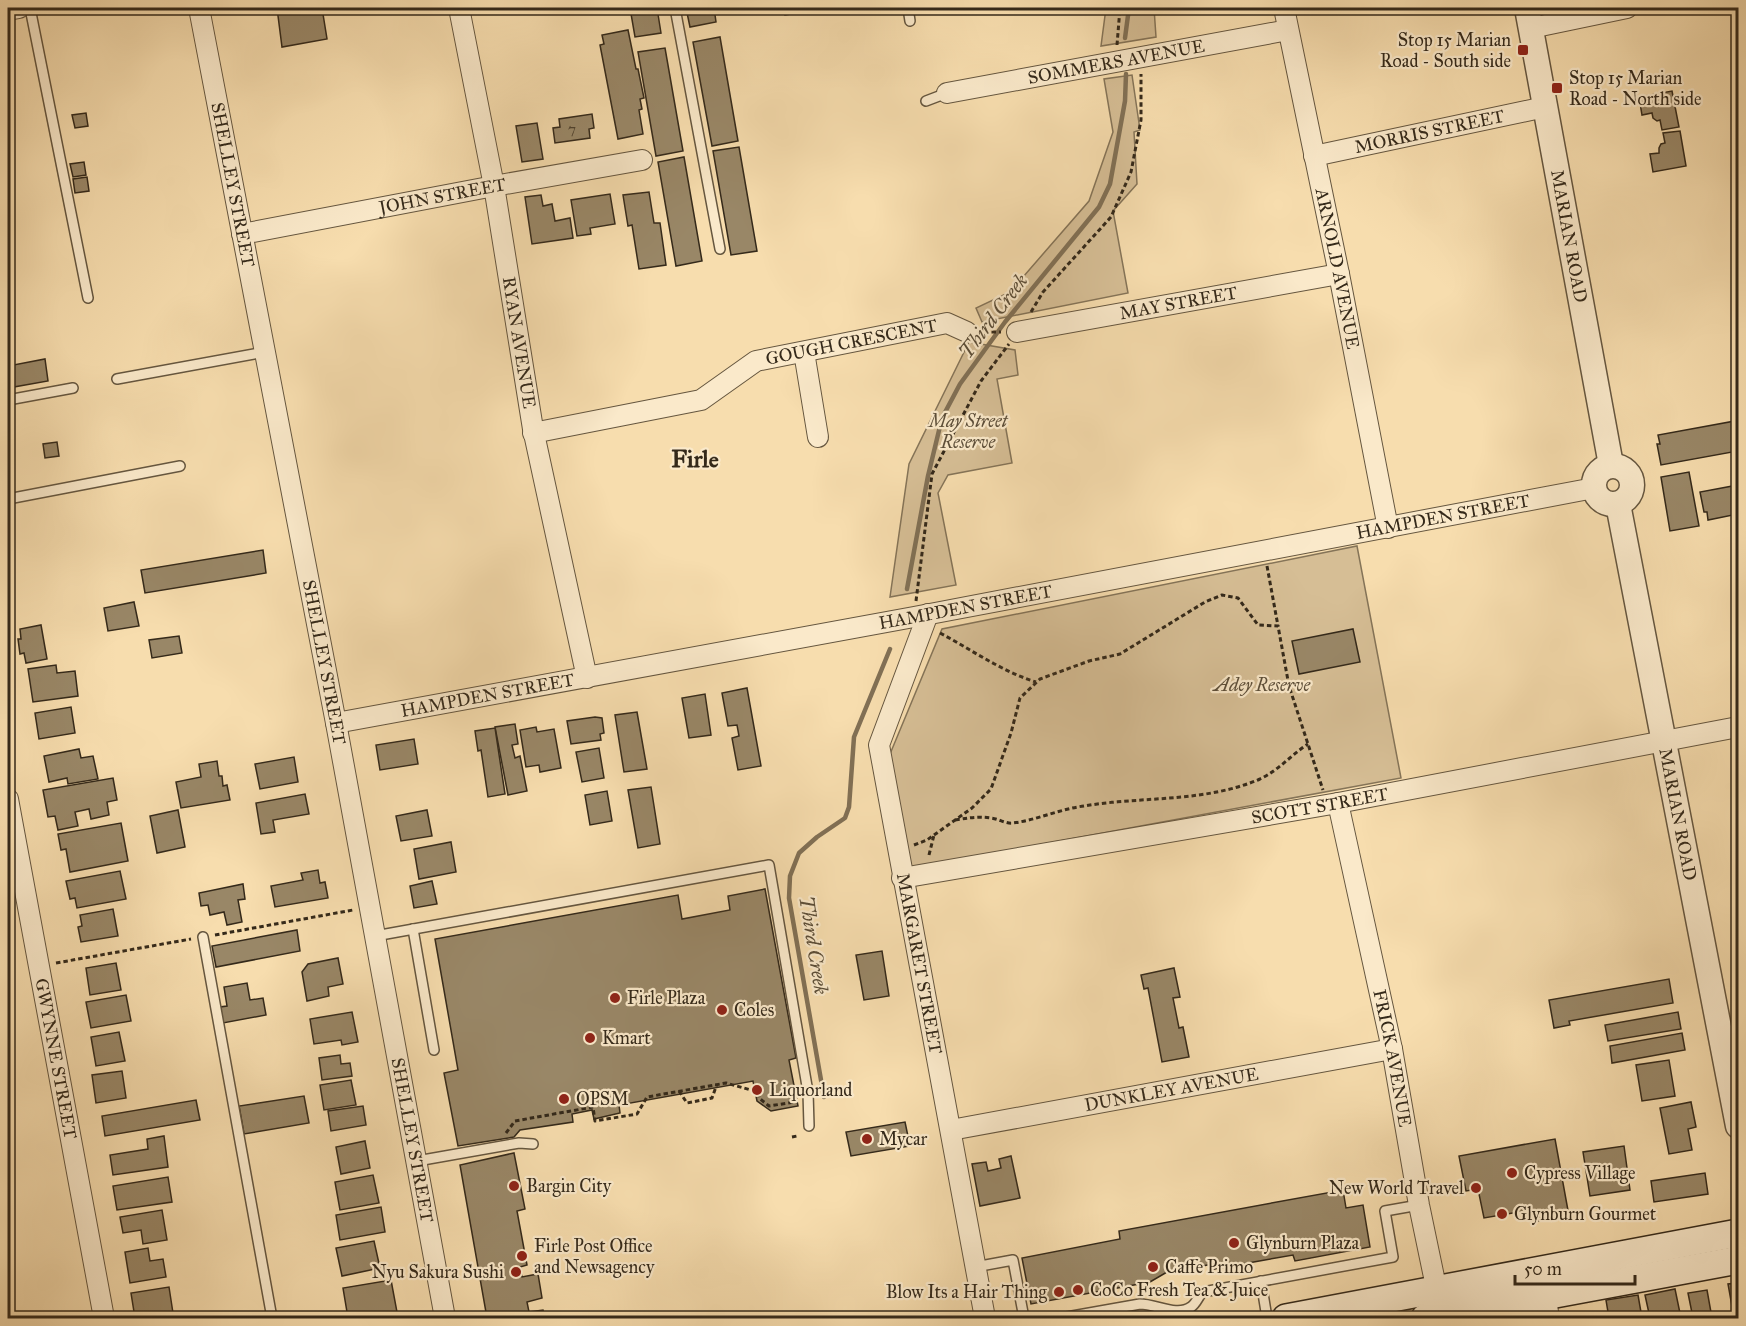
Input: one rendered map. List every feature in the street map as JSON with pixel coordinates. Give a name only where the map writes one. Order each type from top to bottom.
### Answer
[{"type":"main road","points":[[1545,1295],[1738,1233]]},
{"type":"main road","points":[[1286,1318],[1317,1313],[1435,1308],[1545,1295],[1738,1260]]},
{"type":"main road","points":[[1317,1313],[1369,1318]]},
{"type":"street","name":"SHELLEY STREET","points":[[199,8],[336,723],[446,1318]]},
{"type":"street","name":"RYAN AVENUE","points":[[459,8],[494,186],[533,433],[587,678]]},
{"type":"street","name":"ARNOLD AVENUE","points":[[1284,8],[1388,528]]},
{"type":"street","points":[[1529,18],[1627,8]]},
{"type":"street","name":"MARIAN ROAD","points":[[1529,18],[1611,465]]},
{"type":"street","name":"SOMMERS AVENUE","points":[[947,93],[1288,30]]},
{"type":"street","name":"MORRIS STREET","points":[[1314,156],[1545,107]]},
{"type":"street","name":"JOHN STREET","points":[[242,234],[642,160]]},
{"type":"street","name":"MAY STREET","points":[[1017,332],[1339,274]]},
{"type":"street","name":"GOUGH CRESCENT","points":[[533,433],[701,400],[756,362],[947,323],[967,332]]},
{"type":"street","points":[[804,352],[818,437]]},
{"type":"street","points":[[1611,465],[1624,469],[1631,477],[1633,486],[1630,495],[1618,504],[1610,504],[1601,500],[1594,488],[1598,472],[1611,465]]},
{"type":"street","name":"HAMPDEN STREET","points":[[336,723],[921,616],[1594,488]]},
{"type":"street","name":"MARIAN ROAD","points":[[1618,504],[1738,1126]]},
{"type":"street","name":"MARGARET STREET","points":[[921,616],[879,745],[985,1318]]},
{"type":"street","name":"SCOTT STREET","points":[[902,878],[1335,804],[1738,728]]},
{"type":"street","name":"GWYNNE STREET","points":[[8,799],[104,1318]]},
{"type":"street","name":"FRICK AVENUE","points":[[1335,804],[1392,1049],[1435,1308]]},
{"type":"street","name":"DUNKLEY AVENUE","points":[[951,1130],[1392,1049]]},
{"type":"lane","points":[[16,8],[88,298]]},
{"type":"lane","points":[[675,8],[720,249]]},
{"type":"lane","points":[[908,8],[910,21]]},
{"type":"lane","points":[[926,101],[947,93]]},
{"type":"lane","points":[[117,379],[264,352]]},
{"type":"lane","points":[[8,400],[73,388]]},
{"type":"lane","points":[[8,499],[180,466]]},
{"type":"lane","points":[[375,936],[768,865],[808,1092],[809,1126]]},
{"type":"lane","points":[[413,929],[434,1050]]},
{"type":"lane","points":[[203,937],[272,1318]]},
{"type":"lane","points":[[417,1161],[519,1143],[533,1144]]},
{"type":"lane","points":[[1061,1318],[1140,1305],[1152,1305],[1173,1311],[1182,1310],[1193,1306],[1203,1292],[1393,1257],[1384,1211],[1419,1205]]},
{"type":"lane","points":[[975,1267],[1013,1260],[1024,1318]]},
{"type":"lane","points":[[1261,1281],[1268,1318]]},
{"type":"path","points":[[1118,62],[1116,53],[1120,8]]},
{"type":"path","points":[[1036,682],[992,664],[933,629],[921,616],[932,474],[981,381],[1043,292],[1111,217],[1131,172],[1142,120],[1142,80],[1139,57]]},
{"type":"path","points":[[967,332],[1017,332]]},
{"type":"path","points":[[1264,551],[1289,686],[1324,792],[1335,804]]},
{"type":"path","points":[[897,849],[904,849],[927,840],[972,808],[991,789],[1011,733],[1020,698],[1040,679],[1089,661],[1120,654],[1205,602],[1222,595],[1238,598],[1258,625],[1278,626]]},
{"type":"path","points":[[953,821],[976,816],[994,818],[1011,824],[1081,806],[1121,800],[1167,799],[1211,794],[1261,778],[1283,765],[1298,750],[1308,744]]},
{"type":"path","points":[[930,872],[929,852],[934,835]]},
{"type":"path","points":[[505,1134],[515,1121],[593,1107],[595,1121],[637,1114],[647,1097],[726,1083],[758,1092],[759,1098],[769,1106],[795,1101],[796,1111]]},
{"type":"path","points":[[679,1091],[687,1103],[693,1102],[712,1098],[717,1084]]},
{"type":"path","points":[[792,1137],[797,1136]]},
{"type":"green space","points":[[1106,8],[1154,8],[1156,37],[1101,46]]},
{"type":"green space","points":[[1132,75],[1140,130],[1134,132],[1137,184],[1113,211],[1128,293],[982,322],[976,308],[1010,292],[1089,201],[1113,132],[1104,79]]},
{"type":"green space","name":"May Street Reserve","points":[[969,342],[1015,350],[1018,375],[997,379],[1012,463],[948,475],[938,493],[956,585],[890,597],[909,464]]},
{"type":"green space","name":"Adey Reserve","points":[[1357,546],[1401,778],[907,869],[890,754],[942,629]]},
{"type":"building","points":[[277,8],[322,8],[327,39],[282,47]]},
{"type":"building","points":[[630,8],[657,8],[661,33],[635,37]]},
{"type":"building","points":[[686,8],[714,8],[716,22],[690,27]]},
{"type":"building","points":[[784,8],[833,8],[785,15]]},
{"type":"building","points":[[628,30],[644,98],[640,99],[642,109],[639,110],[643,134],[618,139],[600,45],[604,44],[602,35]]},
{"type":"building","points":[[720,37],[738,141],[712,146],[693,42]]},
{"type":"building","points":[[665,48],[683,151],[656,156],[638,52]]},
{"type":"building","points":[[1672,91],[1679,127],[1662,130],[1660,120],[1653,118],[1652,113],[1642,115],[1639,97]]},
{"type":"building","points":[[86,113],[88,126],[75,128],[72,115]]},
{"type":"building","points":[[592,114],[594,128],[589,129],[590,138],[555,143],[553,128],[560,127],[559,119]]},
{"type":"building","points":[[537,123],[543,159],[522,162],[516,126]]},
{"type":"building","points":[[1680,131],[1686,166],[1653,172],[1650,154],[1659,153],[1661,144],[1665,143],[1663,133]]},
{"type":"building","points":[[739,147],[757,251],[731,255],[713,151]]},
{"type":"building","points":[[684,157],[702,261],[676,266],[658,162]]},
{"type":"building","points":[[84,162],[86,175],[73,177],[70,164]]},
{"type":"building","points":[[87,177],[89,191],[75,193],[73,179]]},
{"type":"building","points":[[649,192],[654,223],[660,223],[666,265],[639,269],[632,225],[628,226],[623,195]]},
{"type":"building","points":[[610,194],[615,224],[590,228],[591,234],[577,236],[571,200]]},
{"type":"building","points":[[541,195],[543,206],[552,204],[555,221],[570,218],[573,238],[532,244],[525,197]]},
{"type":"building","points":[[45,359],[48,381],[8,388],[8,366]]},
{"type":"building","points":[[1735,421],[1738,451],[1661,465],[1657,444],[1660,444],[1658,435]]},
{"type":"building","points":[[57,442],[59,456],[45,458],[43,444]]},
{"type":"building","points":[[1689,472],[1699,526],[1670,531],[1661,477]]},
{"type":"building","points":[[1738,485],[1738,514],[1708,520],[1700,492]]},
{"type":"building","points":[[263,550],[266,573],[145,593],[141,570]]},
{"type":"building","points":[[134,602],[139,626],[108,631],[104,608]]},
{"type":"building","points":[[41,625],[47,659],[26,663],[24,653],[20,654],[18,639],[21,639],[20,629]]},
{"type":"building","points":[[1353,629],[1360,662],[1299,674],[1292,641]]},
{"type":"building","points":[[179,636],[182,653],[152,658],[149,640]]},
{"type":"building","points":[[56,665],[57,673],[75,671],[78,696],[33,702],[28,669]]},
{"type":"building","points":[[747,688],[761,766],[738,770],[732,738],[739,736],[737,725],[728,726],[722,693]]},
{"type":"building","points":[[705,694],[711,735],[689,738],[682,698]]},
{"type":"building","points":[[71,707],[75,733],[39,739],[35,713]]},
{"type":"building","points":[[637,712],[647,769],[624,772],[615,715]]},
{"type":"building","points":[[602,718],[604,733],[600,734],[601,740],[571,744],[567,721]]},
{"type":"building","points":[[515,724],[518,744],[512,745],[515,758],[520,756],[527,791],[508,795],[495,727]]},
{"type":"building","points":[[536,727],[537,732],[554,729],[561,768],[540,772],[539,765],[526,767],[520,730]]},
{"type":"building","points":[[495,728],[505,794],[488,797],[481,750],[478,751],[475,731]]},
{"type":"building","points":[[414,739],[418,764],[380,770],[376,745]]},
{"type":"building","points":[[599,748],[604,778],[582,782],[576,752]]},
{"type":"building","points":[[79,749],[81,758],[93,756],[98,779],[68,784],[67,778],[49,782],[44,756]]},
{"type":"building","points":[[294,757],[298,782],[260,789],[255,764]]},
{"type":"building","points":[[217,761],[219,776],[222,776],[223,786],[227,785],[230,800],[181,808],[176,782],[201,777],[199,764]]},
{"type":"building","points":[[113,778],[117,800],[107,802],[109,815],[91,819],[89,809],[75,812],[78,826],[58,830],[55,816],[48,817],[43,790]]},
{"type":"building","points":[[651,787],[660,844],[638,848],[628,790]]},
{"type":"building","points":[[607,791],[612,821],[590,825],[585,795]]},
{"type":"building","points":[[305,794],[309,814],[273,820],[275,832],[261,834],[256,803]]},
{"type":"building","points":[[178,810],[185,847],[157,853],[150,816]]},
{"type":"building","points":[[427,810],[432,836],[401,841],[396,816]]},
{"type":"building","points":[[121,823],[128,861],[70,872],[66,849],[61,850],[58,834]]},
{"type":"building","points":[[451,842],[456,872],[419,879],[414,849]]},
{"type":"building","points":[[318,870],[320,883],[325,882],[328,898],[275,907],[271,886],[303,880],[301,873]]},
{"type":"building","points":[[120,871],[126,899],[77,908],[75,898],[70,899],[66,881]]},
{"type":"building","points":[[432,881],[437,904],[414,908],[410,886]]},
{"type":"building","points":[[243,884],[245,899],[238,900],[242,922],[227,925],[224,912],[210,915],[208,905],[201,906],[199,893]]},
{"type":"building","name":"Firle Plaza","points":[[765,889],[796,1058],[789,1060],[798,1106],[771,1111],[757,1101],[753,1081],[619,1105],[620,1113],[594,1119],[592,1110],[572,1114],[573,1122],[520,1130],[514,1137],[458,1146],[444,1073],[458,1070],[435,939],[678,895],[682,919],[730,910],[728,896]]},
{"type":"building","points":[[113,909],[118,936],[81,942],[78,927],[82,926],[80,915]]},
{"type":"building","points":[[297,930],[300,951],[216,967],[212,946]]},
{"type":"building","points":[[882,951],[889,996],[864,1000],[856,955]]},
{"type":"building","points":[[338,958],[343,984],[328,987],[329,996],[307,1001],[302,972],[308,964]]},
{"type":"building","points":[[116,963],[121,990],[90,995],[86,968]]},
{"type":"building","points":[[1174,968],[1180,997],[1173,998],[1179,1028],[1183,1027],[1189,1057],[1162,1062],[1148,988],[1144,989],[1141,975]]},
{"type":"building","points":[[1669,979],[1673,1003],[1569,1021],[1570,1025],[1554,1028],[1549,1000]]},
{"type":"building","points":[[247,983],[250,1000],[263,998],[266,1015],[223,1023],[220,1007],[227,1006],[224,987]]},
{"type":"building","points":[[126,995],[131,1021],[91,1028],[86,1002]]},
{"type":"building","points":[[352,1012],[358,1042],[342,1045],[341,1040],[314,1044],[310,1019]]},
{"type":"building","points":[[1678,1012],[1681,1029],[1608,1041],[1605,1025]]},
{"type":"building","points":[[119,1032],[125,1061],[96,1066],[91,1037]]},
{"type":"building","points":[[1682,1033],[1685,1050],[1612,1063],[1610,1046]]},
{"type":"building","points":[[340,1055],[341,1064],[350,1063],[352,1076],[322,1080],[319,1058]]},
{"type":"building","points":[[1669,1060],[1675,1096],[1642,1101],[1636,1065]]},
{"type":"building","points":[[122,1071],[126,1098],[96,1103],[92,1075]]},
{"type":"building","points":[[351,1080],[356,1105],[324,1110],[320,1085]]},
{"type":"building","points":[[304,1096],[309,1123],[244,1134],[239,1106]]},
{"type":"building","points":[[196,1100],[200,1120],[105,1136],[102,1116]]},
{"type":"building","points":[[1691,1102],[1696,1127],[1688,1129],[1692,1150],[1669,1154],[1660,1108]]},
{"type":"building","points":[[363,1106],[366,1125],[331,1131],[328,1111]]},
{"type":"building","points":[[905,1122],[910,1146],[851,1156],[846,1132]]},
{"type":"building","points":[[164,1136],[168,1167],[113,1175],[110,1155],[148,1149],[147,1139]]},
{"type":"building","name":"Cypress Village","points":[[1555,1139],[1569,1216],[1532,1222],[1530,1210],[1484,1218],[1478,1189],[1466,1191],[1459,1156]]},
{"type":"building","points":[[365,1141],[370,1168],[341,1174],[336,1147]]},
{"type":"building","points":[[1624,1146],[1630,1190],[1590,1196],[1583,1152]]},
{"type":"building","points":[[514,1153],[525,1209],[517,1211],[527,1265],[520,1267],[522,1277],[538,1274],[542,1298],[527,1302],[529,1312],[543,1310],[545,1318],[487,1318],[460,1165]]},
{"type":"building","points":[[1011,1156],[1020,1198],[980,1206],[972,1164],[986,1162],[988,1171],[1001,1168],[999,1159]]},
{"type":"building","points":[[1705,1173],[1708,1194],[1654,1202],[1651,1181]]},
{"type":"building","points":[[373,1175],[379,1203],[340,1210],[335,1182]]},
{"type":"building","points":[[168,1177],[172,1202],[117,1210],[113,1186]]},
{"type":"building","name":"Glynburn Plaza","points":[[1343,1190],[1346,1208],[1363,1205],[1370,1247],[1295,1261],[1293,1255],[1214,1269],[1214,1264],[1196,1267],[1167,1272],[1150,1282],[1031,1304],[1022,1258],[1120,1239],[1119,1231]]},
{"type":"building","points":[[381,1207],[385,1232],[340,1240],[336,1215]]},
{"type":"building","points":[[162,1210],[167,1240],[143,1244],[141,1230],[123,1233],[120,1217]]},
{"type":"building","points":[[374,1241],[380,1268],[342,1276],[336,1248]]},
{"type":"building","points":[[148,1248],[150,1261],[163,1259],[166,1277],[130,1283],[125,1252]]},
{"type":"building","points":[[391,1280],[397,1312],[348,1318],[343,1288]]},
{"type":"building","points":[[1738,1283],[1738,1311],[1733,1312],[1728,1284]]},
{"type":"building","points":[[169,1287],[173,1313],[135,1318],[131,1293]]},
{"type":"building","points":[[1675,1289],[1681,1318],[1650,1318],[1645,1295]]},
{"type":"building","points":[[1707,1290],[1712,1318],[1693,1318],[1688,1293]]},
{"type":"building","points":[[1638,1295],[1642,1318],[1609,1318],[1606,1300]]},
{"type":"waterway","name":"Third Creek","points":[[1125,38],[1129,8]]},
{"type":"waterway","name":"Third Creek","points":[[907,589],[928,476],[942,418],[960,384],[1005,322],[1099,207],[1110,184],[1125,101],[1126,74]]},
{"type":"waterway","name":"Third Creek","points":[[824,1097],[789,898],[790,876],[799,853],[817,837],[845,818],[849,807],[854,737],[890,649]]},
{"type":"place","name":"Stop 15 Marian Road - South side","points":[[1523,50]]},
{"type":"place","name":"Stop 15 Marian Road - North side","points":[[1557,88]]},
{"type":"place","name":"Firle Plaza","points":[[615,998]]},
{"type":"place","name":"Coles","points":[[722,1010]]},
{"type":"place","name":"Kmart","points":[[590,1038]]},
{"type":"place","name":"Liquorland","points":[[757,1090]]},
{"type":"place","name":"OPSM","points":[[564,1099]]},
{"type":"place","name":"Mycar","points":[[867,1139]]},
{"type":"place","name":"Cypress Village","points":[[1512,1173]]},
{"type":"place","name":"Bargin City","points":[[514,1186]]},
{"type":"place","name":"New World Travel","points":[[1476,1188]]},
{"type":"place","name":"Glynburn Gourmet","points":[[1502,1214]]},
{"type":"place","name":"Glynburn Plaza","points":[[1234,1243]]},
{"type":"place","name":"Firle Post Office and Newsagency","points":[[522,1256]]},
{"type":"place","name":"Caffe Primo","points":[[1153,1267]]},
{"type":"place","name":"Nyu Sakura Sushi","points":[[516,1272]]},
{"type":"place","name":"CoCo Fresh Tea & Juice","points":[[1078,1290]]},
{"type":"place","name":"Blow Its a Hair Thing","points":[[1059,1292]]},
{"type":"district","name":"Firle","points":[[695,459]]}]
